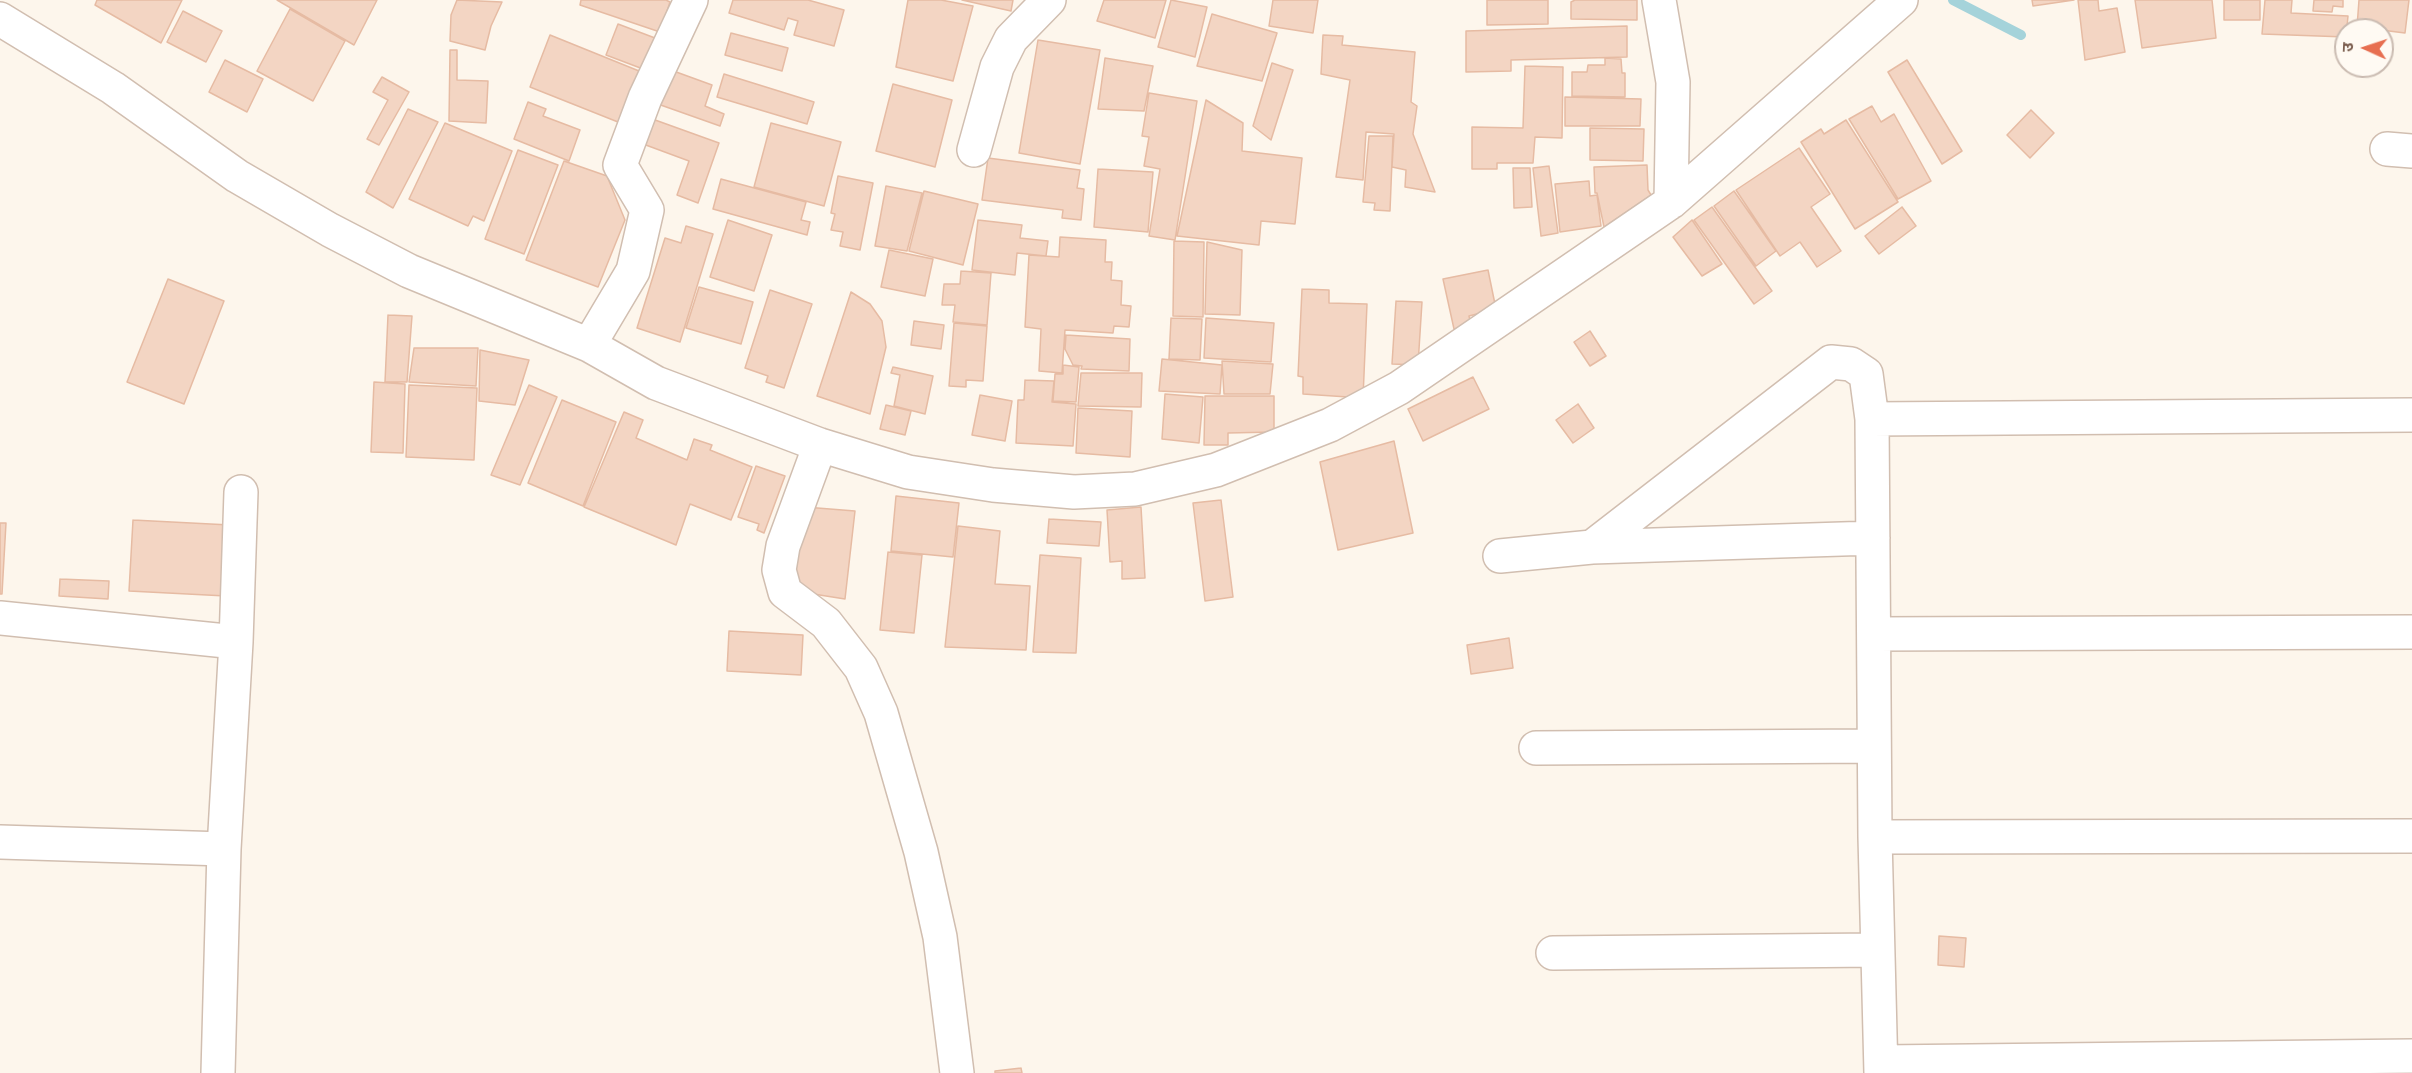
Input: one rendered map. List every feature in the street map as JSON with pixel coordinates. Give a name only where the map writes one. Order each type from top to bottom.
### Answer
[{"type":"street","points":[[590,345],[633,271],[647,210],[620,165],[645,98],[691,0]]},
{"type":"street","points":[[974,150],[997,67],[1011,39],[1049,0]]},
{"type":"street","points":[[1659,0],[1673,82],[1671,202]]},
{"type":"street","points":[[0,18],[113,88],[237,176],[330,230],[409,270],[590,345],[656,383],[820,445],[908,472],[993,485],[1074,492],[1135,489],[1216,470],[1330,425],[1399,388],[1671,202],[1895,4]]},
{"type":"street","points":[[1592,547],[1831,362],[1851,364],[1866,374],[1872,419],[1875,837],[1882,1067],[2412,1056]]},
{"type":"street","points":[[1872,419],[2412,415]]},
{"type":"street","points":[[820,445],[783,546],[779,570],[785,592],[826,623],[855,660],[881,712],[916,830],[940,937],[957,1073]]},
{"type":"street","points":[[218,1073],[224,849],[236,642],[241,492]]},
{"type":"street","points":[[1500,556],[1592,547],[1873,538]]},
{"type":"street","points":[[0,618],[236,642]]},
{"type":"street","points":[[1875,634],[2412,632]]},
{"type":"street","points":[[1536,748],[1874,746]]},
{"type":"street","points":[[1875,837],[2412,836]]},
{"type":"street","points":[[0,842],[224,849]]},
{"type":"street","points":[[1553,953],[1877,950]]},
{"type":"building","points":[[97,0],[182,0],[161,43],[95,5]]},
{"type":"building","points":[[277,0],[377,0],[354,45]]},
{"type":"building","points":[[457,0],[502,2],[491,26],[485,50],[450,41],[451,15]]},
{"type":"building","points":[[581,0],[666,0],[670,2],[660,32],[580,5]]},
{"type":"building","points":[[733,0],[808,0],[844,10],[834,46],[794,35],[798,21],[788,18],[784,30],[729,13]]},
{"type":"building","points":[[908,0],[941,0],[973,6],[953,81],[896,67]]},
{"type":"building","points":[[962,0],[1013,0],[1011,11]]},
{"type":"building","points":[[1104,0],[1166,0],[1155,38],[1097,21]]},
{"type":"building","points":[[1171,0],[1207,7],[1195,57],[1158,47]]},
{"type":"building","points":[[1273,0],[1318,0],[1313,33],[1269,26]]},
{"type":"building","points":[[1487,0],[1548,0],[1548,24],[1487,25]]},
{"type":"building","points":[[1575,0],[1637,0],[1637,20],[1571,19],[1571,2]]},
{"type":"building","points":[[2032,0],[2074,0],[2033,6]]},
{"type":"building","points":[[2078,0],[2098,0],[2099,11],[2117,8],[2125,52],[2085,60]]},
{"type":"building","points":[[2135,0],[2212,0],[2216,38],[2142,48]]},
{"type":"building","points":[[2224,0],[2260,0],[2260,20],[2224,20]]},
{"type":"building","points":[[2265,0],[2292,0],[2291,13],[2348,16],[2348,18],[2334,18],[2334,37],[2262,34]]},
{"type":"building","points":[[2314,0],[2343,0],[2343,7],[2333,6],[2332,12],[2313,11]]},
{"type":"building","points":[[2359,0],[2409,0],[2405,33],[2394,32],[2394,18],[2358,18]]},
{"type":"building","points":[[290,9],[345,41],[313,101],[257,71]]},
{"type":"building","points":[[183,11],[222,31],[206,62],[167,42]]},
{"type":"building","points":[[1212,14],[1277,33],[1262,81],[1197,66]]},
{"type":"building","points":[[618,24],[655,38],[643,69],[606,55]]},
{"type":"building","points":[[1627,26],[1627,57],[1511,60],[1511,71],[1466,72],[1466,31]]},
{"type":"building","points":[[731,33],[788,48],[782,71],[725,55]]},
{"type":"building","points":[[550,35],[644,73],[623,124],[530,87]]},
{"type":"building","points":[[1323,35],[1343,36],[1342,45],[1415,52],[1411,102],[1417,106],[1413,134],[1435,192],[1405,187],[1406,170],[1392,167],[1394,134],[1366,132],[1363,180],[1336,177],[1350,80],[1321,74]]},
{"type":"building","points":[[1038,40],[1100,50],[1080,164],[1019,153]]},
{"type":"building","points":[[450,50],[457,50],[457,80],[488,81],[486,123],[449,121]]},
{"type":"building","points":[[1105,58],[1153,66],[1144,111],[1098,109]]},
{"type":"building","points":[[1605,58],[1621,59],[1622,73],[1625,73],[1625,97],[1572,96],[1572,72],[1587,72],[1588,65],[1605,65]]},
{"type":"building","points":[[225,60],[263,79],[247,112],[209,92]]},
{"type":"building","points":[[1907,60],[1962,151],[1942,164],[1888,72]]},
{"type":"building","points":[[1272,63],[1293,70],[1271,140],[1253,126]]},
{"type":"building","points":[[1525,66],[1563,67],[1562,138],[1535,137],[1533,163],[1497,163],[1497,169],[1472,169],[1472,127],[1523,128]]},
{"type":"building","points":[[668,69],[712,85],[705,106],[724,114],[720,126],[655,103]]},
{"type":"building","points":[[724,74],[814,102],[807,124],[717,97]]},
{"type":"building","points":[[382,77],[409,92],[379,145],[367,139],[388,100],[373,92]]},
{"type":"building","points":[[893,84],[952,100],[935,167],[876,151]]},
{"type":"building","points":[[1149,93],[1197,101],[1175,240],[1149,236],[1160,169],[1144,166],[1149,137],[1142,136]]},
{"type":"building","points":[[1565,97],[1641,99],[1640,126],[1565,126]]},
{"type":"building","points":[[1206,100],[1243,123],[1242,151],[1302,158],[1295,224],[1261,221],[1259,245],[1177,236]]},
{"type":"building","points":[[528,102],[546,109],[543,116],[580,130],[569,161],[514,139]]},
{"type":"building","points":[[1872,106],[1881,122],[1894,114],[1931,181],[1898,199],[1849,119]]},
{"type":"building","points":[[408,109],[438,122],[393,208],[366,192]]},
{"type":"building","points":[[2031,110],[2054,133],[2030,158],[2007,135]]},
{"type":"building","points":[[644,116],[719,143],[698,203],[677,195],[689,161],[635,141]]},
{"type":"building","points":[[1846,120],[1898,202],[1855,229],[1801,142],[1821,129],[1824,134]]},
{"type":"building","points":[[445,123],[512,151],[484,221],[473,216],[468,226],[409,199]]},
{"type":"building","points":[[771,123],[841,142],[824,206],[754,187]]},
{"type":"building","points":[[1590,128],[1644,129],[1643,161],[1590,160]]},
{"type":"building","points":[[1369,136],[1393,136],[1390,211],[1374,210],[1375,203],[1363,202]]},
{"type":"building","points":[[1799,148],[1830,194],[1811,207],[1841,251],[1817,267],[1800,242],[1780,256],[1736,190]]},
{"type":"building","points":[[518,150],[558,165],[524,254],[485,239]]},
{"type":"building","points":[[988,158],[1080,170],[1077,188],[1084,189],[1081,220],[1062,218],[1063,210],[982,200]]},
{"type":"building","points":[[564,161],[607,176],[625,220],[598,287],[526,260]]},
{"type":"building","points":[[1647,165],[1648,190],[1651,195],[1604,227],[1597,193],[1595,193],[1594,167]]},
{"type":"building","points":[[1549,166],[1558,233],[1541,236],[1533,168]]},
{"type":"building","points":[[1513,168],[1530,168],[1532,207],[1514,208]]},
{"type":"building","points":[[1098,169],[1153,172],[1148,232],[1094,227]]},
{"type":"building","points":[[838,176],[873,183],[860,250],[840,246],[843,232],[831,230],[835,214],[831,213]]},
{"type":"building","points":[[721,179],[806,202],[801,220],[810,222],[807,235],[713,209]]},
{"type":"building","points":[[1589,181],[1590,196],[1597,195],[1601,226],[1560,232],[1555,184]]},
{"type":"building","points":[[886,186],[922,193],[907,251],[875,246]]},
{"type":"building","points":[[924,191],[978,204],[963,265],[909,251]]},
{"type":"building","points":[[1734,191],[1776,251],[1756,266],[1714,206]]},
{"type":"building","points":[[1712,207],[1772,291],[1754,304],[1694,220]]},
{"type":"building","points":[[1902,207],[1916,226],[1879,254],[1865,236]]},
{"type":"building","points":[[728,220],[772,235],[754,291],[710,277]]},
{"type":"building","points":[[978,220],[1022,225],[1020,238],[1048,241],[1046,256],[1017,253],[1015,275],[972,270]]},
{"type":"building","points":[[1692,220],[1722,264],[1702,276],[1673,237]]},
{"type":"building","points":[[686,226],[713,234],[680,342],[637,328],[665,238],[681,243]]},
{"type":"building","points":[[1060,237],[1106,240],[1105,262],[1112,262],[1111,280],[1122,281],[1121,305],[1131,306],[1129,327],[1114,326],[1113,333],[1065,330],[1062,373],[1039,371],[1041,329],[1025,327],[1029,255],[1059,257]]},
{"type":"building","points":[[1174,241],[1204,242],[1203,317],[1173,316]]},
{"type":"building","points":[[1207,242],[1242,250],[1240,315],[1205,314]]},
{"type":"building","points":[[889,250],[933,259],[925,296],[881,287]]},
{"type":"building","points":[[1488,270],[1496,309],[1469,316],[1471,325],[1454,329],[1443,279]]},
{"type":"building","points":[[961,271],[991,273],[987,325],[953,322],[955,305],[942,305],[944,284],[960,284]]},
{"type":"building","points":[[168,279],[224,301],[184,404],[127,382]]},
{"type":"building","points":[[699,287],[753,302],[741,344],[686,328]]},
{"type":"building","points":[[1302,289],[1329,290],[1329,303],[1367,304],[1363,398],[1303,394],[1303,377],[1298,376]]},
{"type":"building","points":[[770,290],[812,304],[784,388],[766,382],[768,376],[745,368]]},
{"type":"building","points":[[851,292],[870,304],[882,321],[886,347],[870,414],[817,396]]},
{"type":"building","points":[[1396,301],[1422,302],[1418,365],[1392,364]]},
{"type":"building","points":[[388,315],[412,316],[407,382],[385,382]]},
{"type":"building","points":[[1171,318],[1202,319],[1200,360],[1169,359]]},
{"type":"building","points":[[1206,318],[1274,323],[1271,362],[1204,358]]},
{"type":"building","points":[[914,321],[944,325],[941,349],[911,345]]},
{"type":"building","points":[[954,323],[987,326],[983,381],[966,380],[966,387],[949,386]]},
{"type":"building","points":[[1590,331],[1606,356],[1590,366],[1574,342]]},
{"type":"building","points":[[1066,335],[1130,339],[1129,371],[1081,369],[1082,366],[1073,365],[1065,349]]},
{"type":"building","points":[[414,348],[478,348],[476,386],[409,382]]},
{"type":"building","points":[[480,350],[529,360],[515,405],[479,401]]},
{"type":"building","points":[[1162,359],[1222,365],[1220,394],[1159,391]]},
{"type":"building","points":[[1222,361],[1273,364],[1270,394],[1224,394]]},
{"type":"building","points":[[1063,365],[1079,367],[1076,402],[1053,401],[1055,374],[1063,374]]},
{"type":"building","points":[[893,367],[933,376],[925,414],[894,406],[900,375],[891,373]]},
{"type":"building","points":[[1081,373],[1142,373],[1141,407],[1078,406]]},
{"type":"building","points":[[1473,377],[1489,409],[1423,441],[1408,409]]},
{"type":"building","points":[[1025,380],[1054,381],[1052,402],[1076,404],[1073,446],[1016,443],[1018,400],[1024,400]]},
{"type":"building","points":[[374,382],[405,384],[403,453],[371,452]]},
{"type":"building","points":[[409,385],[477,388],[474,460],[406,457]]},
{"type":"building","points":[[529,385],[557,397],[520,485],[491,475]]},
{"type":"building","points":[[1165,394],[1203,397],[1199,443],[1162,439]]},
{"type":"building","points":[[980,395],[1012,401],[1005,441],[972,435]]},
{"type":"building","points":[[1205,396],[1274,396],[1274,432],[1228,433],[1228,445],[1204,445]]},
{"type":"building","points":[[562,400],[616,422],[583,506],[528,483]]},
{"type":"building","points":[[1578,404],[1594,428],[1573,443],[1556,420]]},
{"type":"building","points":[[886,405],[911,411],[905,435],[880,429]]},
{"type":"building","points":[[1078,408],[1132,411],[1130,457],[1076,453]]},
{"type":"building","points":[[624,412],[643,420],[636,438],[687,460],[694,439],[712,445],[710,450],[752,467],[731,520],[690,504],[676,545],[584,507]]},
{"type":"building","points":[[1394,441],[1413,533],[1338,550],[1320,462]]},
{"type":"building","points":[[756,466],[785,476],[764,533],[757,530],[759,524],[738,517]]},
{"type":"building","points":[[896,496],[959,503],[953,557],[891,551]]},
{"type":"building","points":[[1221,500],[1233,597],[1205,601],[1193,503]]},
{"type":"building","points":[[805,507],[855,511],[845,599],[807,593],[792,585]]},
{"type":"building","points":[[1141,507],[1145,578],[1122,579],[1122,561],[1110,562],[1107,510]]},
{"type":"building","points":[[1049,519],[1101,522],[1099,546],[1047,543]]},
{"type":"building","points":[[133,520],[230,525],[226,596],[129,591]]},
{"type":"building","points":[[0,523],[6,523],[2,594],[0,594]]},
{"type":"building","points":[[958,526],[1000,531],[995,584],[1030,586],[1026,650],[945,647]]},
{"type":"building","points":[[888,552],[922,555],[914,633],[880,630]]},
{"type":"building","points":[[1040,555],[1081,558],[1076,653],[1033,652]]},
{"type":"building","points":[[60,579],[109,581],[108,599],[59,596]]},
{"type":"building","points":[[729,631],[803,635],[801,675],[727,671]]},
{"type":"building","points":[[1509,638],[1513,668],[1471,674],[1467,645]]},
{"type":"building","points":[[1939,936],[1966,938],[1964,967],[1938,965]]},
{"type":"building","points":[[1021,1068],[1022,1073],[995,1073],[995,1071]]},
{"type":"waterway","points":[[1953,0],[2021,35]]}]
